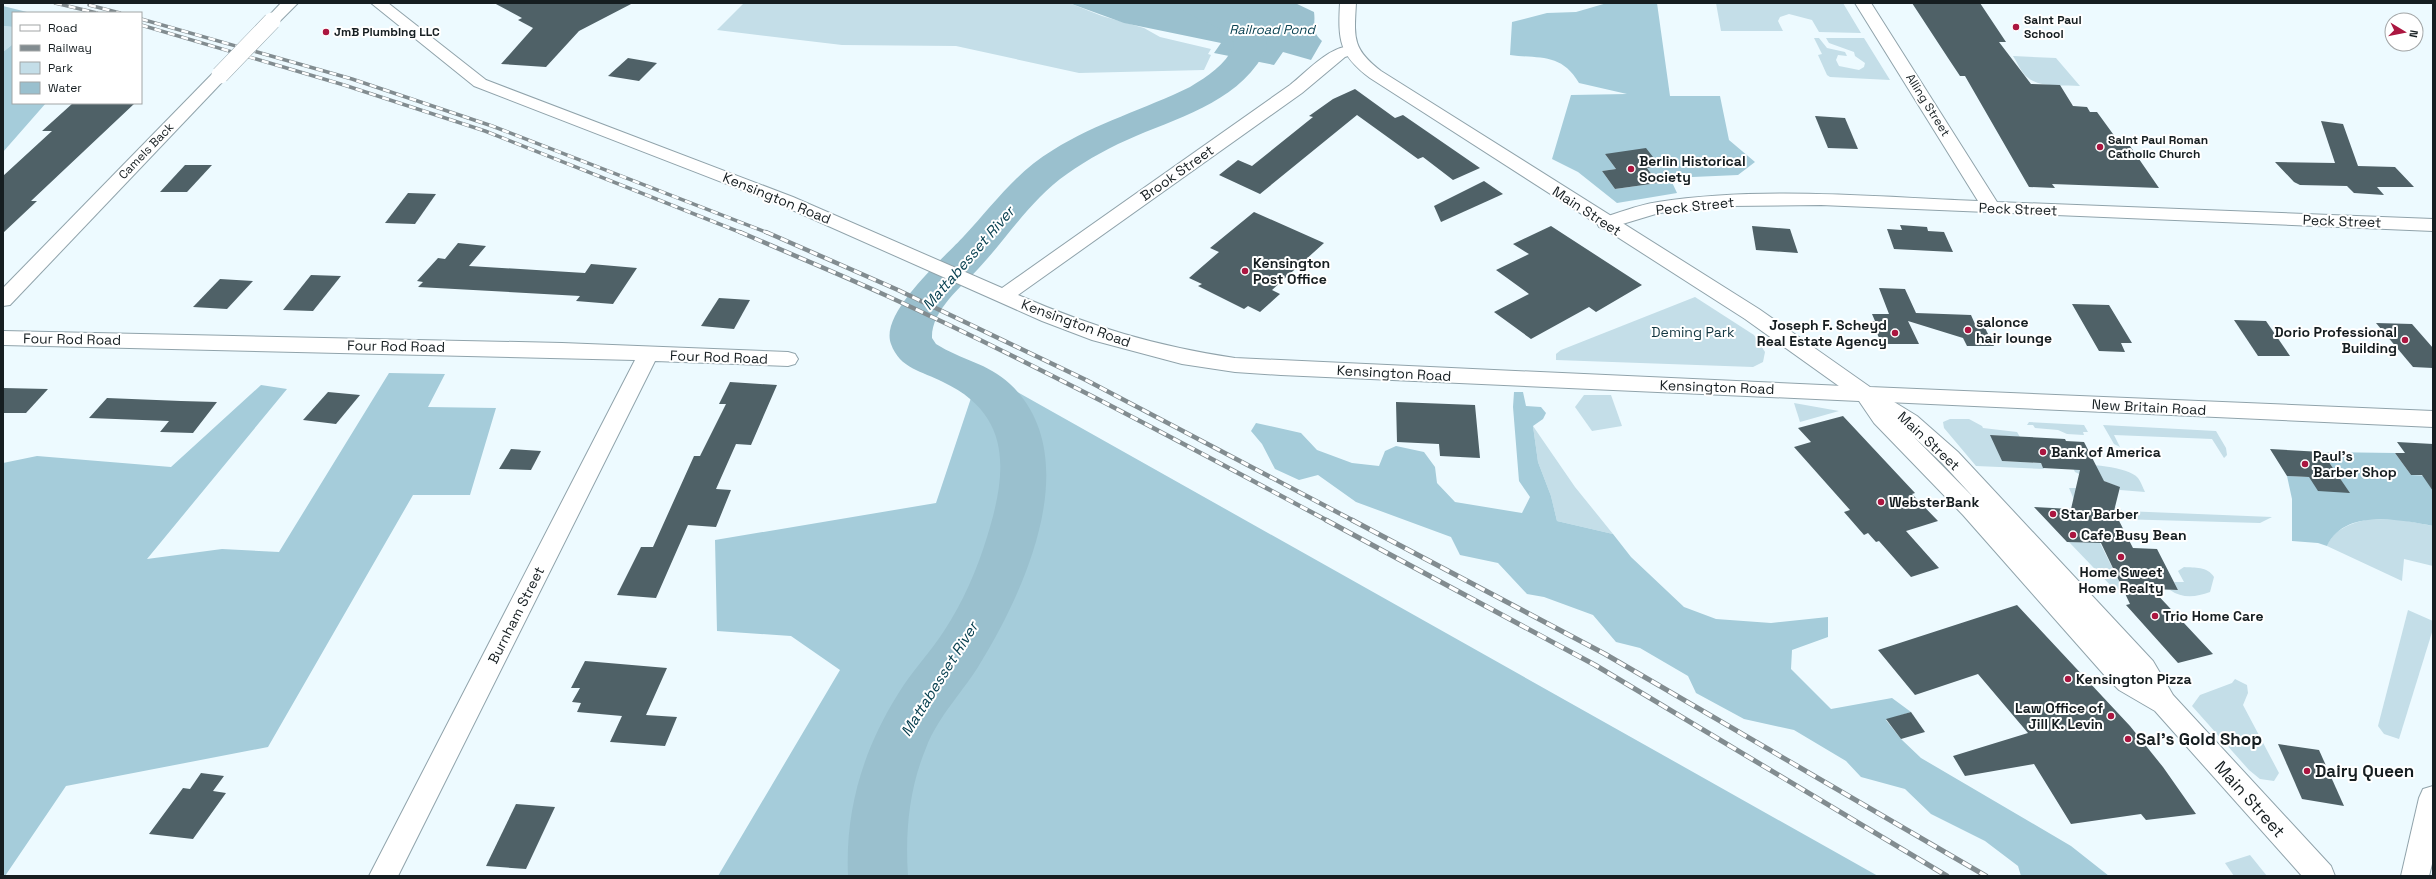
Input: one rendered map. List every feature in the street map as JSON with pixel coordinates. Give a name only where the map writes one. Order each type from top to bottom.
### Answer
[{"type":"street","name":"Camels Back","points":[[3,300],[290,3]]},
{"type":"street","name":"Kensington Road","points":[[379,3],[480,83],[787,201],[1049,316],[1105,337],[1182,357],[1235,365],[1865,394]]},
{"type":"street","name":"Main Street","points":[[1348,3],[1347,26],[1351,50],[1364,66],[1407,96],[1752,314],[1865,394],[1882,418],[1960,483],[2045,576],[2114,636],[2144,669],[2164,703],[2321,876]]},
{"type":"street","name":"Alling Street","points":[[1864,3],[1992,208]]},
{"type":"street","name":"Brook Street","points":[[1003,296],[1296,89],[1340,54],[1351,50]]},
{"type":"street","name":"Peck Street","points":[[1606,223],[1657,208],[1729,201],[1821,200],[2433,225]]},
{"type":"street","name":"Four Rod Road","points":[[3,338],[562,350],[648,355],[788,359]]},
{"type":"street","name":"Burnham Street","points":[[383,876],[648,355]]},
{"type":"street","name":"New Britain Road","points":[[1865,394],[2433,419]]},
{"type":"street","name":"Main Street","points":[[2045,576],[2090,642],[2128,682],[2164,703]]},
{"type":"street","points":[[2090,642],[2114,636]]},
{"type":"street","points":[[2415,876],[2433,798]]},
{"type":"green space","points":[[744,3],[1069,3],[1102,16],[1144,28],[1160,37],[1211,49],[1208,54],[1211,55],[1204,70],[1079,73],[956,46],[842,45],[717,30]]},
{"type":"green space","points":[[1716,3],[1843,3],[1861,33],[1819,32],[1812,20],[1789,14],[1780,17],[1778,21],[1783,31],[1721,31]]},
{"type":"green space","points":[[3,26],[12,27],[12,45],[3,52]]},
{"type":"green space","points":[[1814,38],[1819,38],[1827,48],[1845,52],[1847,56],[1838,55],[1836,60],[1839,66],[1859,70],[1864,67],[1865,63],[1855,56],[1854,52],[1829,43],[1826,38],[1864,38],[1890,80],[1830,77],[1827,75],[1818,55],[1822,54]]},
{"type":"green space","points":[[2013,56],[2056,58],[2080,86],[2060,86],[2032,81],[2023,72]]},
{"type":"green space","name":"Deming Park","points":[[1695,297],[1754,335],[1765,352],[1763,362],[1753,367],[1556,360],[1556,354],[1561,350]]},
{"type":"green space","points":[[1584,395],[1611,395],[1622,426],[1592,431],[1575,407]]},
{"type":"green space","points":[[1794,403],[1839,411],[1800,422]]},
{"type":"green space","points":[[1950,419],[1969,419],[1983,428],[2017,432],[2020,437],[1991,435],[2002,461],[2041,463],[2044,469],[1976,466],[1944,428],[1943,422]]},
{"type":"green space","points":[[2029,422],[2084,425],[2088,432],[2083,432],[2084,435],[2067,434],[2058,430],[2035,428],[2033,425],[2027,425]]},
{"type":"green space","points":[[2103,425],[2216,431],[2226,448],[2227,455],[2224,458],[2212,439],[2114,435],[2120,447],[2114,444]]},
{"type":"green space","points":[[1533,426],[1575,487],[1613,534],[1557,521],[1551,496],[1538,462]]},
{"type":"green space","points":[[2071,464],[2106,466],[2133,474],[2138,478],[2145,492],[2120,490],[2119,487],[2081,472],[2079,474],[2075,472]]},
{"type":"green space","points":[[2069,488],[2076,488],[2124,511],[2272,517],[2260,523],[2117,519],[2078,509]]},
{"type":"green space","points":[[2369,519],[2402,520],[2433,526],[2433,566],[2404,559],[2402,581],[2327,546],[2334,535],[2339,531],[2349,525]]},
{"type":"green space","points":[[2069,542],[2100,543],[2122,587],[2126,590],[2114,589]]},
{"type":"green space","points":[[2184,567],[2200,568],[2211,573],[2214,577],[2210,592],[2200,595],[2185,596],[2170,590],[2178,590],[2174,582],[2184,582],[2178,571]]},
{"type":"green space","points":[[2408,610],[2433,621],[2433,629],[2399,739],[2384,734],[2378,726]]},
{"type":"green space","points":[[2235,679],[2247,685],[2248,693],[2243,705],[2279,773],[2274,781],[2260,779],[2249,770],[2192,706],[2200,695],[2232,683]]},
{"type":"green space","points":[[2250,855],[2267,876],[2234,876],[2225,863]]},
{"type":"shaded area","points":[[1607,3],[1657,3],[1670,96],[1720,96],[1729,140],[1755,162],[1738,175],[1670,178],[1677,193],[1617,203],[1578,172],[1552,159],[1571,95],[1627,94],[1579,83],[1572,73],[1565,67],[1549,59],[1510,55],[1512,22],[1547,13],[1576,12]],"holes":[[[1605,154],[1659,166],[1647,168],[1658,183],[1615,189],[1602,171],[1616,169]]]},
{"type":"shaded area","points":[[3,6],[27,12],[12,12],[12,27],[3,26]]},
{"type":"shaded area","points":[[12,45],[12,104],[45,104],[3,152],[3,52]]},
{"type":"shaded area","points":[[980,371],[1878,876],[718,876],[840,670],[791,636],[717,631],[715,540],[936,503]]},
{"type":"shaded area","points":[[389,373],[445,374],[428,407],[496,408],[470,495],[413,495],[268,747],[66,786],[5,876],[3,876],[3,463],[37,456],[171,467],[261,385],[287,389],[147,559],[222,549],[279,552]]},
{"type":"shaded area","points":[[1514,392],[1523,392],[1526,406],[1541,407],[1546,413],[1543,419],[1533,426],[1538,462],[1551,496],[1557,521],[1613,534],[1631,557],[1684,607],[1716,619],[1771,623],[1828,617],[1828,637],[1792,650],[1791,669],[1831,709],[1892,698],[1911,712],[1886,720],[1901,739],[1921,758],[2071,846],[2109,876],[2021,876],[2018,866],[1985,841],[1931,814],[1905,789],[1861,777],[1846,761],[1794,730],[1744,719],[1696,693],[1688,676],[1640,648],[1616,642],[1593,615],[1544,597],[1527,594],[1498,563],[1460,555],[1451,537],[1356,502],[1318,475],[1299,480],[1275,469],[1262,444],[1251,431],[1256,423],[1301,433],[1317,450],[1352,463],[1379,466],[1385,451],[1396,446],[1424,452],[1435,467],[1437,483],[1455,502],[1522,513],[1530,497],[1519,481],[1513,407]]},
{"type":"shaded area","points":[[2322,452],[2395,453],[2411,475],[2433,476],[2433,526],[2405,521],[2360,521],[2347,526],[2335,534],[2327,546],[2318,543],[2292,541],[2292,499],[2287,476],[2309,477],[2349,492]]},
{"type":"water","name":"Railroad Pond","points":[[1069,3],[1295,3],[1314,12],[1314,27],[1316,34],[1322,41],[1311,60],[1283,52],[1274,65],[1214,53],[1221,43],[1124,23]]},
{"type":"building","points":[[494,3],[633,3],[579,31],[546,67],[501,64],[533,28],[518,20],[522,18]]},
{"type":"building","points":[[1912,3],[1980,3],[2006,42],[1999,42],[2031,84],[2060,85],[2073,106],[2087,107],[2090,112],[2097,112],[2121,145],[2130,146],[2159,188],[2052,184],[2055,188],[2029,187],[1965,76],[1960,76]]},
{"type":"building","points":[[628,58],[657,63],[639,81],[608,76]]},
{"type":"building","points":[[1355,89],[1395,118],[1403,115],[1480,168],[1453,180],[1423,157],[1418,159],[1357,115],[1260,194],[1219,175],[1238,160],[1252,166],[1313,117],[1309,116],[1333,99]]},
{"type":"building","points":[[72,104],[134,104],[31,201],[37,201],[3,233],[3,176],[52,131],[42,131]]},
{"type":"building","points":[[1815,116],[1845,118],[1858,149],[1828,148]]},
{"type":"building","points":[[2321,121],[2343,124],[2358,166],[2395,167],[2414,187],[2377,187],[2384,195],[2354,193],[2347,186],[2300,185],[2294,182],[2275,162],[2335,163]]},
{"type":"building","name":"Berlin Historical Society","points":[[1646,148],[1660,166],[1647,168],[1658,183],[1615,189],[1602,171],[1616,169],[1605,154]]},
{"type":"building","points":[[185,165],[212,165],[187,192],[160,192]]},
{"type":"building","points":[[1484,181],[1503,194],[1441,222],[1434,206]]},
{"type":"building","points":[[408,193],[436,194],[415,224],[385,223]]},
{"type":"building","name":"Kensington Post Office","points":[[1254,212],[1324,243],[1272,290],[1280,294],[1260,312],[1248,306],[1244,309],[1198,286],[1202,284],[1189,278],[1219,252],[1210,248]]},
{"type":"building","points":[[1900,225],[1927,227],[1928,231],[1944,232],[1953,252],[1894,249],[1887,229],[1902,230]]},
{"type":"building","points":[[1551,226],[1642,285],[1596,312],[1589,307],[1531,339],[1494,312],[1529,294],[1496,270],[1529,254],[1513,244]]},
{"type":"building","points":[[1752,226],[1790,229],[1798,253],[1756,250]]},
{"type":"building","points":[[458,243],[486,246],[469,266],[585,273],[591,264],[637,268],[613,304],[576,301],[580,296],[418,287],[423,282],[417,281],[438,258],[445,259]]},
{"type":"building","points":[[311,275],[341,276],[313,311],[283,310]]},
{"type":"building","points":[[220,279],[253,281],[227,309],[193,307]]},
{"type":"building","points":[[1879,288],[1905,289],[1916,313],[1971,315],[1975,324],[1983,324],[1994,346],[1967,346],[1963,338],[1908,321],[1919,344],[1882,344],[1871,321],[1875,321],[1872,314],[1889,314]]},
{"type":"building","points":[[719,298],[750,300],[734,329],[701,326]]},
{"type":"building","points":[[2072,304],[2109,305],[2132,343],[2121,343],[2125,352],[2099,351]]},
{"type":"building","points":[[2234,320],[2266,321],[2290,356],[2258,356]]},
{"type":"building","name":"Dorio Professional Building","points":[[2376,323],[2412,324],[2433,348],[2433,368],[2413,367]]},
{"type":"building","points":[[730,382],[777,385],[751,445],[736,444],[716,489],[731,490],[716,527],[688,525],[656,598],[617,595],[641,547],[653,547],[694,456],[700,456],[726,404],[719,404]]},
{"type":"building","points":[[3,388],[48,389],[26,413],[3,413]]},
{"type":"building","points":[[328,392],[360,395],[336,424],[303,420]]},
{"type":"building","points":[[107,398],[217,402],[193,433],[160,432],[169,421],[89,418]]},
{"type":"building","points":[[1396,402],[1475,405],[1480,458],[1440,456],[1439,444],[1397,442]]},
{"type":"building","name":"WebsterBank","points":[[1843,416],[1915,493],[1912,494],[1938,521],[1906,531],[1939,568],[1911,577],[1879,541],[1876,542],[1868,533],[1864,535],[1844,512],[1850,510],[1794,447],[1811,442],[1798,428]]},
{"type":"building","points":[[1990,435],[2065,439],[2066,441],[2084,442],[2104,481],[2120,487],[2114,511],[2133,548],[2157,549],[2178,590],[2152,589],[2213,654],[2178,663],[2126,605],[2130,604],[2101,543],[2067,542],[2034,507],[2071,509],[2080,470],[2043,468],[2041,463],[2002,461]]},
{"type":"building","points":[[2397,442],[2433,444],[2433,491],[2422,475],[2411,475],[2395,453],[2405,453]]},
{"type":"building","points":[[511,449],[541,451],[531,470],[499,469]]},
{"type":"building","name":"Paul's Barber Shop","points":[[2270,449],[2322,452],[2350,493],[2318,491],[2309,477],[2287,476]]},
{"type":"building","points":[[2017,605],[2130,726],[2163,767],[2196,814],[2146,820],[2141,814],[2071,824],[2034,764],[1965,776],[1953,756],[2028,733],[1978,674],[1915,695],[1878,650]]},
{"type":"building","points":[[585,661],[667,668],[646,715],[677,717],[665,746],[610,742],[622,716],[577,712],[581,703],[572,702],[580,688],[571,688]]},
{"type":"building","points":[[1911,712],[1925,732],[1901,739],[1886,719]]},
{"type":"building","name":"Dairy Queen","points":[[2278,744],[2319,750],[2344,806],[2302,799]]},
{"type":"building","points":[[201,773],[224,776],[213,791],[226,793],[193,839],[149,834],[183,788],[190,789]]},
{"type":"building","points":[[516,804],[555,807],[526,869],[486,866]]},
{"type":"waterway","name":"Mattabesset River","points":[[878,876],[877,832],[884,789],[890,768],[907,728],[918,709],[963,646],[991,593],[1012,538],[1024,478],[1024,459],[1021,441],[1015,424],[1006,409],[994,395],[979,383],[961,372],[932,361],[921,355],[914,347],[912,342],[911,329],[923,305],[938,287],[978,245],[1021,194],[1052,167],[1079,150],[1121,129],[1167,111],[1202,94],[1219,84],[1233,73],[1244,60],[1251,46],[1249,38],[1244,31],[1227,18],[1190,3]]},
{"type":"railway","points":[[55,3],[93,12]]},
{"type":"railway","points":[[89,5],[116,12]]},
{"type":"railway","points":[[142,19],[352,79],[492,126],[768,233]]},
{"type":"railway","points":[[142,25],[344,85],[485,131],[742,233]]},
{"type":"railway","points":[[740,232],[885,295],[997,348],[1218,462],[1328,521]]},
{"type":"railway","points":[[766,232],[898,290],[1086,380],[1354,521]]},
{"type":"railway","points":[[1326,520],[1595,665],[1947,876]]},
{"type":"railway","points":[[1352,520],[1605,654],[1986,876]]},
{"type":"place","name":"Saint Paul School","points":[[2016,27]]},
{"type":"place","name":"JmB Plumbing LLC","points":[[326,32]]},
{"type":"place","name":"Saint Paul Roman Catholic Church","points":[[2100,147]]},
{"type":"place","name":"Berlin Historical Society","points":[[1631,169]]},
{"type":"place","name":"Kensington Post Office","points":[[1245,271]]},
{"type":"place","name":"salonce hair lounge","points":[[1968,330]]},
{"type":"place","name":"Joseph F. Scheyd Real Estate Agency","points":[[1895,333]]},
{"type":"place","name":"Dorio Professional Building","points":[[2405,340]]},
{"type":"place","name":"Bank of America","points":[[2043,452]]},
{"type":"place","name":"Paul's Barber Shop","points":[[2305,464]]},
{"type":"place","name":"WebsterBank","points":[[1881,502]]},
{"type":"place","name":"Star Barber","points":[[2053,514]]},
{"type":"place","name":"Cafe Busy Bean","points":[[2073,535]]},
{"type":"place","name":"Home Sweet Home Realty","points":[[2121,557]]},
{"type":"place","name":"Trio Home Care","points":[[2155,616]]},
{"type":"place","name":"Kensington Pizza","points":[[2068,679]]},
{"type":"place","name":"Law Office of Jill K. Levin","points":[[2111,716]]},
{"type":"place","name":"Sal's Gold Shop","points":[[2128,739]]},
{"type":"place","name":"Dairy Queen","points":[[2307,771]]}]
